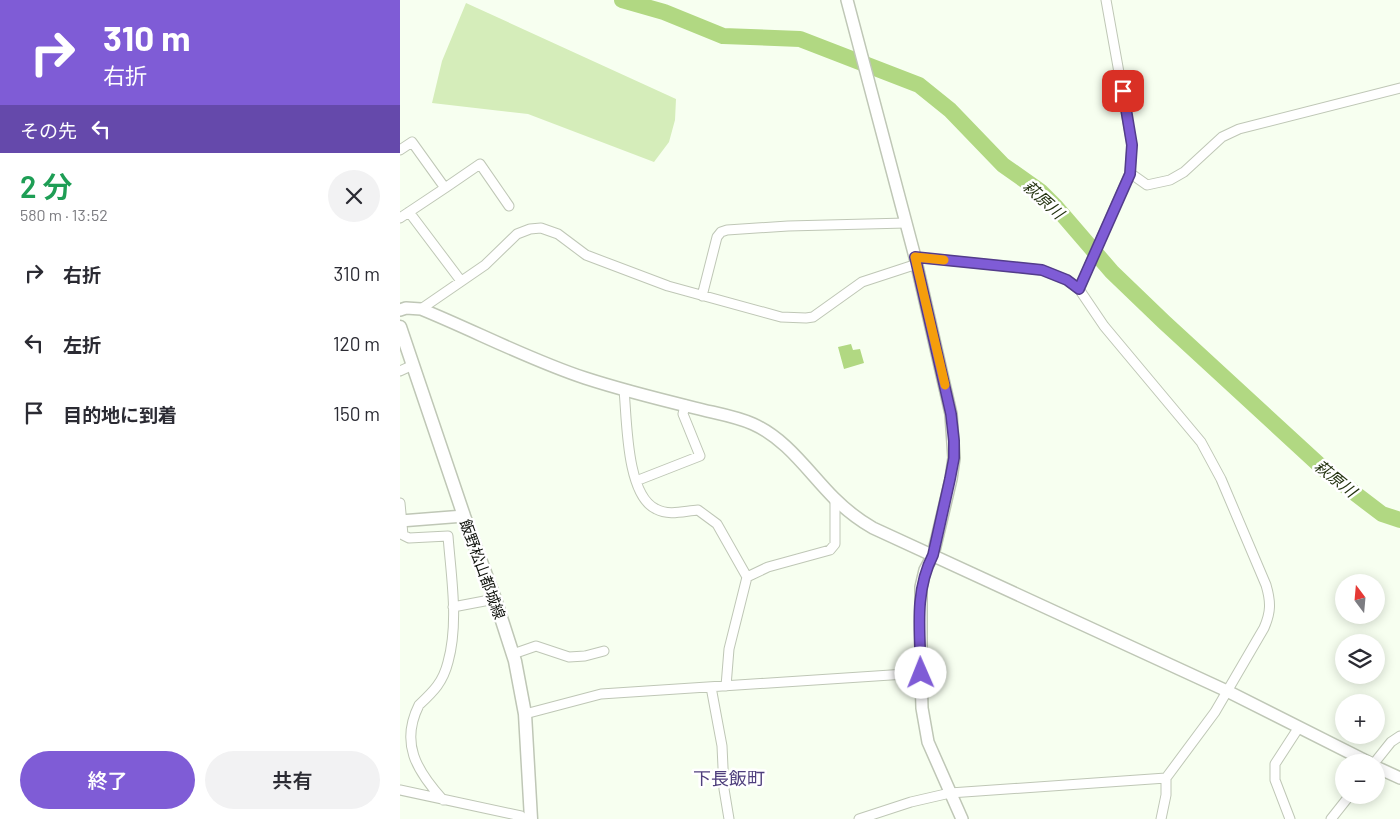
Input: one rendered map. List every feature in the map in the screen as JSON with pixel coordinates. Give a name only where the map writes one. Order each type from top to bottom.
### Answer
[{"type":"main road","name":"飯野松山都城線","points":[[400,327],[464,516],[495,599],[512,654],[526,714],[531,819]]},
{"type":"street","points":[[847,0],[916,260],[951,414],[954,458],[933,555],[925,570],[921,587],[921,673],[922,708],[926,735],[934,758],[962,819]]},
{"type":"street","points":[[1080,285],[1129,176],[1132,145],[1106,0]]},
{"type":"street","points":[[1129,176],[1147,185],[1170,180],[1184,172],[1222,137],[1239,129],[1400,88]]},
{"type":"street","points":[[400,150],[412,142],[445,188]]},
{"type":"street","points":[[400,218],[480,164],[509,206]]},
{"type":"street","points":[[409,212],[461,281]]},
{"type":"street","points":[[702,296],[717,237],[721,232],[788,226],[906,223]]},
{"type":"street","points":[[421,309],[485,265],[501,247],[517,234],[530,229],[541,228],[558,234],[586,254],[668,286],[781,317],[813,317],[862,282],[916,260],[1042,270],[1080,285],[1104,326],[1201,442],[1221,479],[1266,585],[1271,602],[1270,616],[1216,712],[1166,778],[1166,795],[1161,819]]},
{"type":"street","points":[[400,310],[406,308],[421,309],[583,378],[754,424],[783,444],[835,500],[855,517],[873,528],[1227,691],[1352,754]]},
{"type":"street","points":[[400,370],[413,365]]},
{"type":"street","points":[[624,390],[630,459],[636,481],[648,504],[656,510],[674,513],[698,510],[711,519],[717,524],[747,576],[729,649],[726,686]]},
{"type":"street","points":[[636,481],[700,456],[683,414],[685,405]]},
{"type":"street","points":[[747,576],[768,567],[830,550],[835,544],[835,500]]},
{"type":"street","points":[[400,502],[403,535],[409,538],[448,536],[453,607],[452,642],[444,676],[434,692],[408,718],[403,728],[402,741],[404,754],[443,800]]},
{"type":"street","points":[[401,521],[464,516]]},
{"type":"street","points":[[453,607],[495,599]]},
{"type":"street","points":[[512,654],[536,646],[569,657],[585,656],[604,651]]},
{"type":"street","points":[[526,714],[600,694],[921,673]]},
{"type":"street","points":[[711,688],[722,746],[724,789],[729,819]]},
{"type":"street","points":[[1290,819],[1275,780],[1275,764],[1299,727]]},
{"type":"street","points":[[1381,754],[1391,742],[1400,736]]},
{"type":"street","points":[[1385,771],[1400,778]]},
{"type":"street","points":[[859,819],[911,802],[950,793],[1166,778]]},
{"type":"street","points":[[400,790],[521,816],[525,819]]},
{"type":"street","points":[[1331,819],[1343,804]]},
{"type":"shaded area","points":[[466,3],[676,99],[675,120],[669,142],[654,162],[528,114],[432,103],[442,61]]},
{"type":"shaded area","points":[[851,344],[853,350],[860,349],[864,363],[844,369],[838,347]]},
{"type":"waterway","name":"萩原川","points":[[622,0],[664,12],[723,36],[800,39],[919,85],[950,110],[1003,165],[1040,191],[1112,272],[1327,472],[1382,514],[1400,520]]},
{"type":"slow traffic","points":[[944,260],[915,257],[945,385]]},
{"type":"district","name":"下長飯町","points":[[729,778]]},
{"type":"route","points":[[921,673],[921,587],[925,570],[933,555],[954,458],[954,441],[951,414],[915,257],[1042,270],[1054,273],[1079,289],[1130,174],[1132,145],[1123,91]]}]
